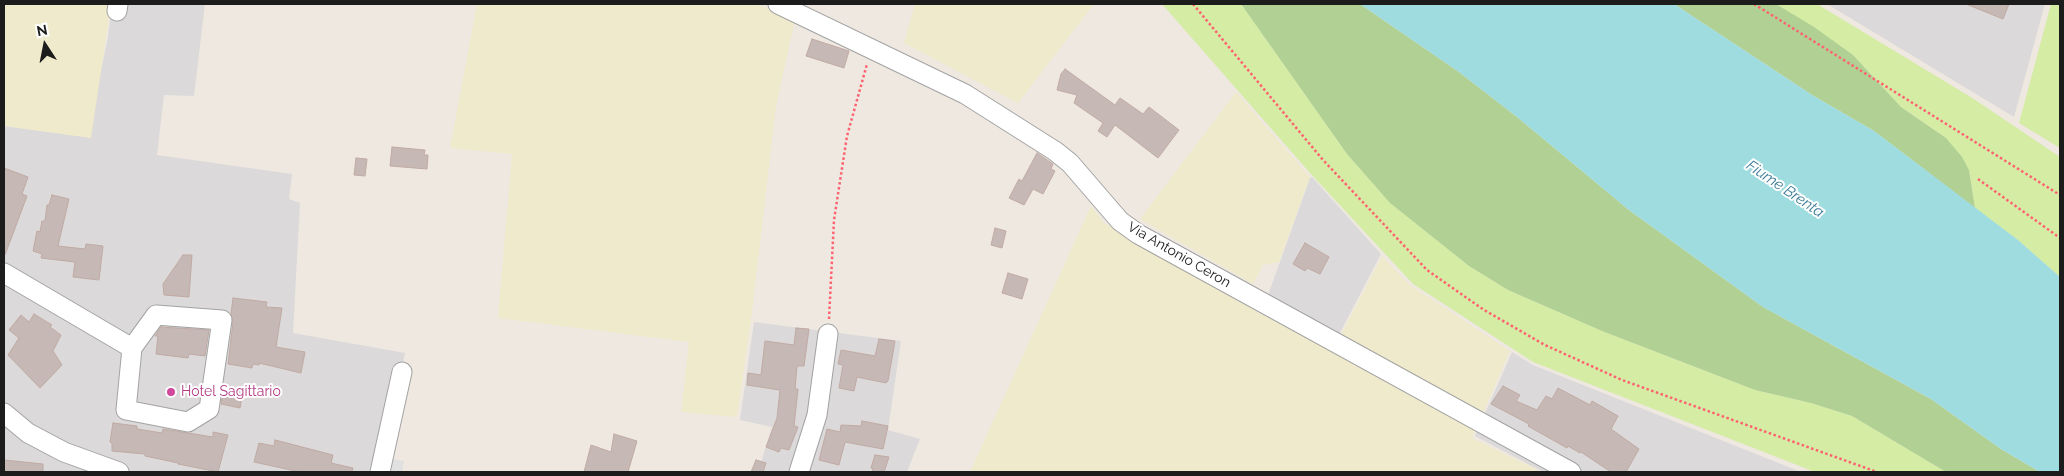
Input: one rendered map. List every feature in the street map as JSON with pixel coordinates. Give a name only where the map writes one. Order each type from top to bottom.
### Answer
[{"type":"street","name":"Via Antonio Ceron","points":[[778,4],[965,94],[1055,151],[1083,177],[1120,221],[1138,234],[1572,472]]},
{"type":"street","points":[[4,273],[132,348]]},
{"type":"street","points":[[156,314],[222,320],[209,409],[188,422],[126,410],[132,348],[156,314]]},
{"type":"street","points":[[799,472],[817,415],[828,334]]},
{"type":"street","points":[[380,472],[402,372]]},
{"type":"street","points":[[4,413],[28,433],[64,452],[119,472]]},
{"type":"path","points":[[1193,4],[1323,160],[1427,270],[1484,310],[1545,345],[1622,380],[1877,472]]},
{"type":"path","points":[[1754,4],[2060,195]]},
{"type":"path","points":[[828,334],[835,211],[847,136],[872,48]]},
{"type":"path","points":[[1978,179],[2060,238]]},
{"type":"shaded area","points":[[4,4],[111,4],[91,138],[4,126]]},
{"type":"shaded area","points":[[112,4],[205,4],[194,96],[164,95],[157,155],[292,174],[289,199],[300,203],[293,333],[405,353],[378,472],[4,472],[4,126],[87,137],[108,37]]},
{"type":"shaded area","points":[[477,4],[757,4],[795,19],[776,106],[752,312],[737,417],[681,412],[689,342],[498,318],[512,154],[450,148]]},
{"type":"shaded area","points":[[915,4],[1094,4],[1018,103],[904,43]]},
{"type":"shaded area","points":[[1827,4],[2045,4],[2014,117]]},
{"type":"shaded area","points":[[1236,92],[1310,177],[1279,262],[1263,265],[1253,284],[1140,219]]},
{"type":"shaded area","points":[[1312,177],[1381,254],[1331,350],[1262,312],[1310,178]]},
{"type":"shaded area","points":[[1091,206],[1104,223],[1260,313],[1332,352],[1382,256],[1410,285],[1510,351],[1472,438],[1542,472],[970,472]]},
{"type":"shaded area","points":[[754,322],[901,341],[888,430],[920,439],[907,472],[758,472],[772,427],[740,420]]},
{"type":"shaded area","points":[[1512,352],[1533,365],[1801,472],[1543,472],[1475,436]]},
{"type":"shaded area","points":[[393,459],[404,461],[402,472],[390,472]]},
{"type":"green space","points":[[1162,4],[1241,4],[1347,154],[1390,203],[1469,266],[1508,290],[1602,331],[1755,390],[1811,403],[1852,416],[1946,472],[1815,472],[1533,362],[1413,284],[1310,173]]},
{"type":"green space","points":[[1241,4],[1360,4],[1459,72],[1517,117],[1629,210],[1763,307],[1931,399],[2001,449],[2040,472],[1946,472],[1852,416],[1811,403],[1755,390],[1602,331],[1508,290],[1469,266],[1390,203],[1347,154]]},
{"type":"green space","points":[[1674,4],[1776,4],[1814,27],[1853,55],[1901,107],[1946,138],[1962,157],[1969,170],[1975,208],[1874,131],[1812,95]]},
{"type":"green space","points":[[1776,4],[1817,4],[1974,99],[2060,157],[2060,277],[2018,240],[1975,208],[1969,170],[1946,138],[1901,107],[1853,55]]},
{"type":"green space","points":[[2051,4],[2060,4],[2060,148],[2019,123]]},
{"type":"water","name":"Fiume Brenta","points":[[1360,4],[1674,4],[1812,95],[1874,131],[2018,240],[2060,277],[2060,472],[2040,472],[2001,449],[1931,399],[1763,307],[1629,210],[1517,117],[1459,72]]},
{"type":"building","points":[[1966,4],[2009,4],[2003,19]]},
{"type":"building","points":[[812,39],[849,51],[844,68],[806,56]]},
{"type":"building","points":[[1065,69],[1115,105],[1120,98],[1143,114],[1149,107],[1179,130],[1158,158],[1115,125],[1107,137],[1098,131],[1103,123],[1074,103],[1077,95],[1057,90],[1061,74]]},
{"type":"building","points":[[392,147],[425,150],[424,155],[428,155],[427,169],[390,166]]},
{"type":"building","points":[[1037,153],[1053,164],[1051,169],[1055,171],[1043,194],[1033,189],[1024,205],[1009,198],[1019,179],[1022,181]]},
{"type":"building","points":[[356,158],[367,159],[365,176],[354,175]]},
{"type":"building","points":[[4,168],[28,177],[22,194],[27,196],[5,255],[4,255]]},
{"type":"building","points":[[52,195],[69,199],[58,246],[85,249],[86,244],[103,246],[99,280],[73,277],[75,262],[41,258],[42,254],[33,251],[37,231],[40,232],[42,221],[45,221],[47,205],[49,205]]},
{"type":"building","points":[[995,228],[1006,231],[1002,248],[991,245]]},
{"type":"building","points":[[1305,243],[1329,257],[1320,274],[1307,268],[1305,271],[1293,264]]},
{"type":"building","points":[[183,255],[192,255],[189,297],[164,295],[163,284]]},
{"type":"building","points":[[1008,273],[1028,279],[1022,299],[1002,293]]},
{"type":"building","points":[[233,298],[267,302],[266,307],[282,308],[276,347],[305,352],[301,373],[259,363],[259,365],[253,364],[252,368],[228,364],[233,322],[231,314]]},
{"type":"building","points":[[34,314],[52,325],[50,327],[61,335],[53,351],[62,365],[40,388],[8,355],[19,338],[9,330],[21,315],[29,322]]},
{"type":"building","points":[[161,327],[209,330],[205,356],[189,354],[188,358],[156,354],[158,336],[155,336]]},
{"type":"building","points":[[796,328],[809,329],[804,366],[797,366],[795,389],[798,389],[794,426],[798,427],[789,450],[781,448],[779,452],[766,447],[777,418],[780,390],[747,385],[748,373],[761,375],[765,341],[794,345]]},
{"type":"building","points":[[879,339],[895,341],[888,381],[886,383],[857,377],[854,391],[839,388],[843,365],[838,364],[841,350],[875,356]]},
{"type":"building","points":[[1503,386],[1520,395],[1516,401],[1537,410],[1546,396],[1552,399],[1558,388],[1590,405],[1592,401],[1618,416],[1611,429],[1639,449],[1626,472],[1611,472],[1581,452],[1568,446],[1567,448],[1528,426],[1529,424],[1491,404]]},
{"type":"building","points":[[224,387],[243,390],[240,408],[221,404]]},
{"type":"building","points":[[862,421],[888,426],[883,449],[845,442],[839,465],[819,460],[827,429],[840,432],[841,425],[861,426]]},
{"type":"building","points":[[113,423],[137,426],[137,429],[162,433],[163,429],[213,437],[213,432],[228,435],[218,472],[145,456],[145,454],[112,451],[112,443],[110,442]]},
{"type":"building","points":[[614,434],[637,441],[628,472],[584,472],[591,445],[611,452]]},
{"type":"building","points":[[275,440],[333,455],[331,463],[353,468],[352,472],[300,472],[254,462],[259,443],[274,446]]},
{"type":"building","points":[[875,455],[889,457],[884,472],[872,472],[873,469],[871,468]]},
{"type":"building","points":[[4,460],[43,464],[43,472],[4,472]]},
{"type":"building","points":[[756,460],[766,463],[763,472],[751,472]]},
{"type":"place","name":"Hotel Sagittario","points":[[171,392]]}]
